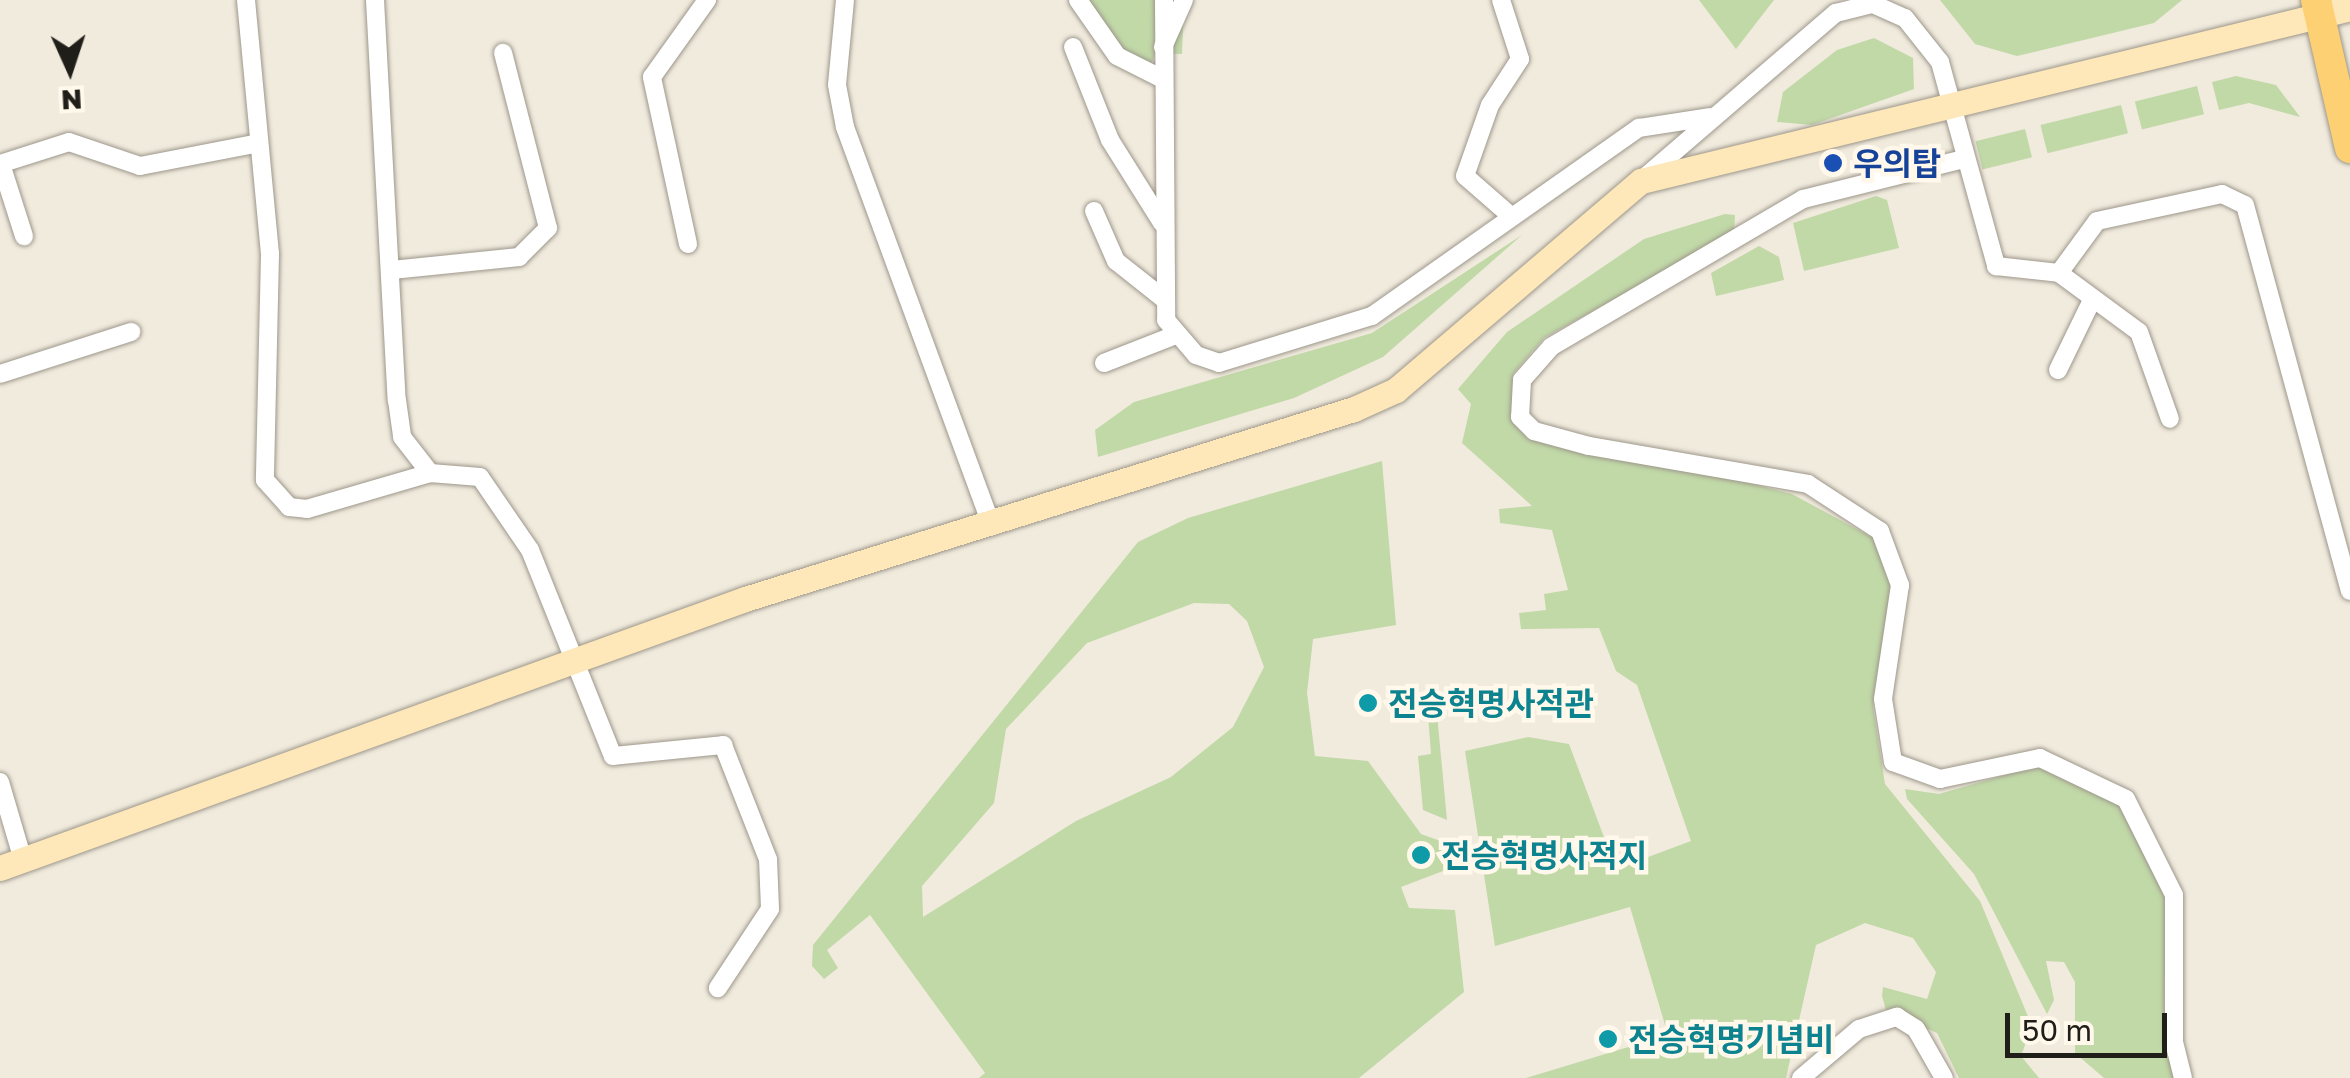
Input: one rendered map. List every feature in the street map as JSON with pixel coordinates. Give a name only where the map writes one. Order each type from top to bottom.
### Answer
[{"type":"main road","points":[[2316,8],[2350,148]]},
{"type":"main road","points":[[12,864],[570,662],[990,522],[1325,421],[1396,390],[1641,181],[1952,107],[2316,8],[2350,8]]},
{"type":"street","points":[[246,0],[270,254],[265,480],[289,507],[307,509],[430,474],[480,476],[530,550],[570,662],[613,756],[705,740],[734,760],[768,859],[770,909],[718,988]]},
{"type":"street","points":[[376,0],[402,437],[430,474]]},
{"type":"street","points":[[688,244],[652,77],[707,0]]},
{"type":"street","points":[[845,0],[837,85],[846,127],[990,522]]},
{"type":"street","points":[[1078,0],[1118,56],[1163,79]]},
{"type":"street","points":[[1164,0],[1164,299],[1174,336],[1218,363],[1302,344],[1372,316],[1639,128],[1710,117]]},
{"type":"street","points":[[1162,48],[1184,0]]},
{"type":"street","points":[[1501,0],[1520,59],[1490,104],[1464,176],[1512,218]]},
{"type":"street","points":[[1641,181],[1710,117],[1836,13],[1872,4],[1927,38],[1952,107],[1996,266],[2059,272],[2146,343],[2170,420]]},
{"type":"street","points":[[1073,47],[1110,140],[1162,224]]},
{"type":"street","points":[[392,270],[519,257],[548,228],[503,54]]},
{"type":"street","points":[[24,236],[0,164],[70,142],[140,166],[259,143]]},
{"type":"street","points":[[1964,159],[1803,199],[1551,347],[1522,380],[1520,417],[1534,431],[1589,446],[1808,484],[1880,531],[1900,585],[1882,699],[1893,762],[1940,779],[2040,758],[2126,799],[2174,895],[2174,1042],[2183,1078]]},
{"type":"street","points":[[2059,272],[2097,222],[2222,194],[2245,206],[2350,591]]},
{"type":"street","points":[[1094,211],[1116,261],[1164,299]]},
{"type":"street","points":[[2058,370],[2092,300]]},
{"type":"street","points":[[0,374],[131,332]]},
{"type":"street","points":[[1104,363],[1174,336]]},
{"type":"street","points":[[0,782],[12,864]]},
{"type":"street","points":[[1801,1078],[1880,1017],[1916,1028],[1944,1078]]},
{"type":"green space","points":[[1085,0],[1184,0],[1182,54],[1156,53],[1150,66],[1130,60]]},
{"type":"green space","points":[[1699,0],[1774,0],[1736,49]]},
{"type":"green space","points":[[1940,0],[2182,0],[2154,23],[2017,56],[1975,44]]},
{"type":"green space","points":[[1874,38],[1913,58],[1914,89],[1812,125],[1777,122],[1783,92],[1837,50]]},
{"type":"green space","points":[[2236,76],[2276,85],[2300,117],[2249,103],[2219,110],[2212,82]]},
{"type":"green space","points":[[2197,86],[2204,114],[2142,130],[2135,101]]},
{"type":"green space","points":[[2121,105],[2128,133],[2047,153],[2040,125]]},
{"type":"green space","points":[[2025,129],[2032,157],[1983,169],[1976,141]]},
{"type":"green space","points":[[1876,196],[1887,200],[1899,248],[1804,271],[1793,223]]},
{"type":"green space","points":[[1725,214],[1735,215],[1734,232],[1544,338],[1513,374],[1514,423],[1792,494],[1877,540],[1892,587],[1873,706],[1885,784],[1980,901],[2032,1026],[2021,1056],[2039,1078],[1959,1078],[1937,1033],[1886,1010],[1882,996],[1883,987],[1927,999],[1936,972],[1913,938],[1865,923],[1816,945],[1786,1078],[1526,1078],[1668,1035],[1630,907],[1495,946],[1465,751],[1528,737],[1569,744],[1616,869],[1691,841],[1637,685],[1616,671],[1599,628],[1521,629],[1519,613],[1546,610],[1544,594],[1568,590],[1552,530],[1500,523],[1499,509],[1532,506],[1462,443],[1471,404],[1458,389],[1507,332],[1644,239]]},
{"type":"green space","points":[[1522,235],[1383,357],[1294,398],[1098,457],[1095,430],[1134,402],[1372,333]]},
{"type":"green space","points":[[1759,246],[1779,257],[1784,280],[1716,296],[1711,273]]},
{"type":"green space","points":[[1382,461],[1396,625],[1313,639],[1307,693],[1315,756],[1368,761],[1421,834],[1446,843],[1451,868],[1401,887],[1409,908],[1455,910],[1464,992],[1359,1078],[979,1078],[985,1073],[870,915],[827,950],[838,968],[824,979],[812,966],[813,945],[1138,542],[1188,518]],"holes":[[[1194,603],[1229,604],[1247,621],[1264,667],[1233,727],[1171,777],[1076,821],[923,917],[922,886],[994,803],[1006,729],[1087,643]]]},
{"type":"green space","points":[[1437,714],[1447,820],[1423,810],[1418,756],[1431,754],[1428,715]]},
{"type":"green space","points":[[2040,765],[2121,806],[2166,894],[2164,1041],[2176,1078],[2104,1078],[2075,1053],[2075,982],[2064,962],[2046,961],[2054,1000],[2047,1014],[1974,874],[1907,799],[1905,789],[1939,794]]},
{"type":"place","name":"우의탑","points":[[1833,163]]},
{"type":"place","name":"전승혁명사적관","points":[[1368,703]]},
{"type":"place","name":"전승혁명사적지","points":[[1421,855]]},
{"type":"place","name":"전승혁명기념비","points":[[1608,1039]]}]
